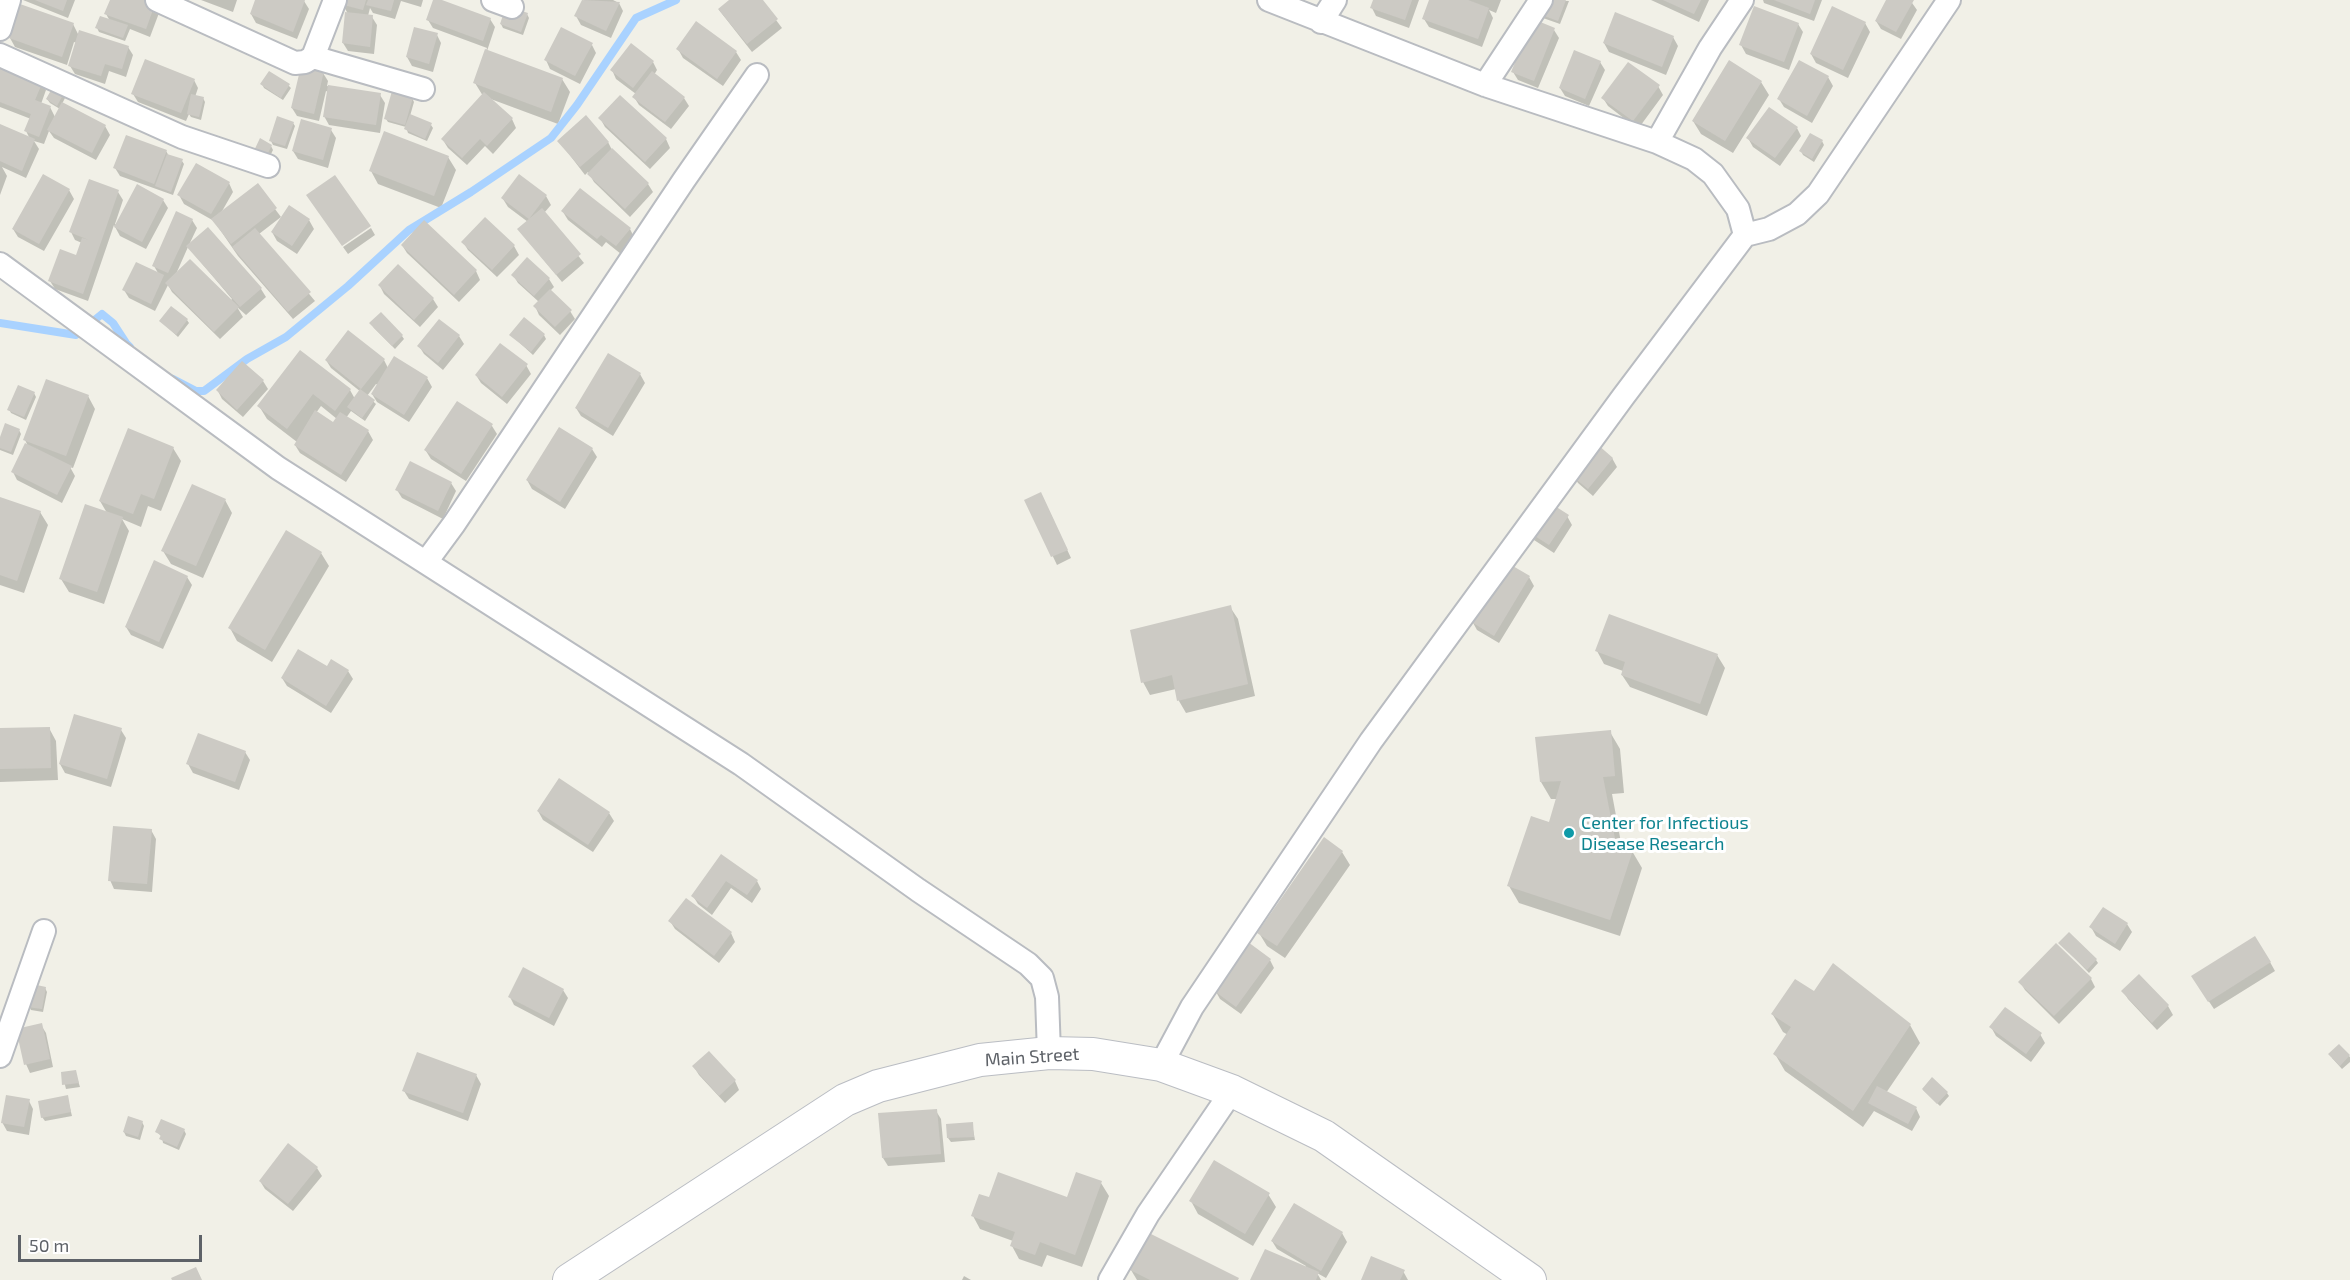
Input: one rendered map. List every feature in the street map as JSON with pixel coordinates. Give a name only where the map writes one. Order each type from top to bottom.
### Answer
[{"type":"main road","name":"Main Street","points":[[569,1280],[845,1100],[878,1086],[980,1060],[1048,1053],[1093,1054],[1161,1065],[1232,1091],[1324,1136],[1530,1280]]},
{"type":"street","points":[[0,29],[9,0]]},
{"type":"street","points":[[157,0],[295,63],[304,62],[313,57],[335,0]]},
{"type":"street","points":[[1269,0],[1485,85],[1657,142],[1694,159],[1713,174],[1738,209],[1746,235]]},
{"type":"street","points":[[1321,22],[1335,0]]},
{"type":"street","points":[[1485,85],[1541,0]]},
{"type":"street","points":[[1657,142],[1710,48],[1742,0]]},
{"type":"street","points":[[1161,1065],[1192,1007],[1371,741],[1623,397],[1746,235],[1769,229],[1797,214],[1818,194],[1949,0]]},
{"type":"street","points":[[0,55],[182,137],[268,166]]},
{"type":"street","points":[[313,57],[423,89]]},
{"type":"street","points":[[426,562],[757,75]]},
{"type":"street","points":[[0,264],[245,445],[741,764],[918,890],[1028,964],[1042,978],[1047,997],[1048,1053]]},
{"type":"street","points":[[0,1056],[44,931]]},
{"type":"street","points":[[1110,1280],[1148,1214],[1232,1091]]},
{"type":"building","points":[[35,0],[67,0],[63,11]]},
{"type":"building","points":[[110,0],[146,0],[155,4],[146,29],[104,14]]},
{"type":"building","points":[[255,0],[305,0],[293,32],[250,14]]},
{"type":"building","points":[[341,0],[366,0],[363,10],[340,4]]},
{"type":"building","points":[[368,0],[394,0],[391,11],[366,5]]},
{"type":"building","points":[[433,0],[442,0],[491,18],[483,41],[426,20]]},
{"type":"building","points":[[582,0],[620,2],[606,31],[574,16]]},
{"type":"building","points":[[729,0],[763,0],[778,19],[747,44],[718,9]]},
{"type":"building","points":[[1373,0],[1412,0],[1405,20],[1370,8]]},
{"type":"building","points":[[1429,0],[1468,0],[1489,8],[1478,39],[1422,19]]},
{"type":"building","points":[[1545,0],[1566,0],[1558,21],[1539,14]]},
{"type":"building","points":[[1663,0],[1701,0],[1694,14]]},
{"type":"building","points":[[1774,0],[1815,0],[1810,14]]},
{"type":"building","points":[[1886,0],[1914,0],[1896,32],[1875,21]]},
{"type":"building","points":[[20,4],[74,23],[62,57],[9,38]]},
{"type":"building","points":[[506,6],[528,13],[521,32],[500,24]]},
{"type":"building","points":[[1754,6],[1799,23],[1784,62],[1739,45]]},
{"type":"building","points":[[1832,6],[1866,22],[1843,70],[1810,54]]},
{"type":"building","points":[[345,12],[373,15],[370,47],[342,43]]},
{"type":"building","points":[[1615,12],[1674,36],[1662,67],[1603,43]]},
{"type":"building","points":[[100,16],[128,25],[123,38],[95,28]]},
{"type":"building","points":[[1533,19],[1555,28],[1534,81],[1511,72]]},
{"type":"building","points":[[696,21],[737,51],[717,79],[676,49]]},
{"type":"building","points":[[414,27],[438,33],[429,64],[406,57]]},
{"type":"building","points":[[561,27],[593,43],[575,76],[544,60]]},
{"type":"building","points":[[79,30],[129,46],[122,69],[105,64],[101,76],[68,66]]},
{"type":"building","points":[[631,43],[654,61],[633,88],[610,70]]},
{"type":"building","points":[[485,49],[563,78],[551,112],[473,83]]},
{"type":"building","points":[[1574,50],[1601,61],[1585,99],[1559,88]]},
{"type":"building","points":[[145,59],[195,79],[181,113],[131,94]]},
{"type":"building","points":[[1729,60],[1762,81],[1725,141],[1692,121]]},
{"type":"building","points":[[1799,60],[1829,76],[1807,116],[1777,99]]},
{"type":"building","points":[[1628,62],[1660,85],[1633,121],[1601,98]]},
{"type":"building","points":[[0,64],[43,81],[35,100],[51,106],[39,137],[24,131],[31,114],[0,102]]},
{"type":"building","points":[[301,66],[324,71],[314,114],[291,108]]},
{"type":"building","points":[[269,71],[290,84],[281,98],[260,84]]},
{"type":"building","points":[[652,71],[685,97],[665,122],[632,97]]},
{"type":"building","points":[[54,85],[65,91],[57,106],[46,99]]},
{"type":"building","points":[[328,85],[381,93],[376,125],[323,117]]},
{"type":"building","points":[[392,91],[413,97],[405,125],[384,119]]},
{"type":"building","points":[[484,92],[513,118],[487,146],[480,139],[462,158],[441,139]]},
{"type":"building","points":[[191,94],[204,97],[199,117],[187,114]]},
{"type":"building","points":[[620,95],[667,138],[645,162],[598,118]]},
{"type":"building","points":[[62,102],[106,125],[92,153],[47,130]]},
{"type":"building","points":[[1769,107],[1798,127],[1775,158],[1746,138]]},
{"type":"building","points":[[410,114],[432,123],[425,139],[404,129]]},
{"type":"building","points":[[586,115],[609,142],[580,167],[557,141]]},
{"type":"building","points":[[277,116],[294,122],[285,146],[269,141]]},
{"type":"building","points":[[301,119],[332,128],[323,160],[292,151]]},
{"type":"building","points":[[0,124],[35,139],[22,171],[0,161]]},
{"type":"building","points":[[384,131],[449,156],[434,196],[369,171]]},
{"type":"building","points":[[1810,133],[1823,140],[1812,159],[1799,151]]},
{"type":"building","points":[[126,135],[167,150],[154,184],[113,168]]},
{"type":"building","points":[[260,138],[272,145],[264,161],[252,155]]},
{"type":"building","points":[[612,148],[649,183],[625,209],[587,174]]},
{"type":"building","points":[[167,154],[183,159],[171,192],[155,186]]},
{"type":"building","points":[[196,163],[230,182],[211,214],[177,195]]},
{"type":"building","points":[[43,174],[70,189],[39,244],[12,229]]},
{"type":"building","points":[[519,174],[547,195],[529,219],[501,198]]},
{"type":"building","points":[[335,175],[371,226],[342,246],[306,195]]},
{"type":"building","points":[[89,179],[119,190],[83,294],[48,281],[60,249],[76,255],[82,238],[89,240],[69,232]]},
{"type":"building","points":[[258,183],[277,208],[231,244],[211,219]]},
{"type":"building","points":[[137,184],[164,199],[142,242],[114,227]]},
{"type":"building","points":[[580,188],[631,228],[616,246],[601,235],[597,239],[561,211]]},
{"type":"building","points":[[289,205],[310,219],[292,246],[271,232]]},
{"type":"building","points":[[542,208],[581,254],[556,275],[517,229]]},
{"type":"building","points":[[176,211],[193,219],[168,273],[152,266]]},
{"type":"building","points":[[485,217],[515,245],[492,270],[461,242]]},
{"type":"building","points":[[424,220],[477,270],[454,295],[401,245]]},
{"type":"building","points":[[208,227],[262,288],[240,307],[186,246]]},
{"type":"building","points":[[255,228],[311,292],[288,312],[232,247]]},
{"type":"building","points":[[527,257],[550,278],[534,296],[511,275]]},
{"type":"building","points":[[190,259],[239,307],[214,332],[165,283]]},
{"type":"building","points":[[136,262],[164,275],[151,304],[122,290]]},
{"type":"building","points":[[398,264],[434,298],[414,320],[378,285]]},
{"type":"building","points":[[550,289],[572,310],[555,327],[533,306]]},
{"type":"building","points":[[171,306],[188,319],[176,335],[159,321]]},
{"type":"building","points":[[381,312],[403,335],[392,346],[369,323]]},
{"type":"building","points":[[524,317],[545,334],[531,352],[509,335]]},
{"type":"building","points":[[439,319],[460,335],[438,363],[417,346]]},
{"type":"building","points":[[348,330],[385,359],[361,389],[325,360]]},
{"type":"building","points":[[500,343],[528,364],[502,397],[475,375]]},
{"type":"building","points":[[300,350],[351,389],[335,411],[313,394],[287,429],[257,406]]},
{"type":"building","points":[[608,353],[641,373],[608,428],[575,408]]},
{"type":"building","points":[[394,356],[428,377],[404,415],[371,394]]},
{"type":"building","points":[[242,361],[264,380],[237,410],[216,390]]},
{"type":"building","points":[[46,379],[89,395],[66,456],[23,440]]},
{"type":"building","points":[[18,385],[35,392],[24,417],[7,410]]},
{"type":"building","points":[[360,389],[375,400],[362,418],[347,407]]},
{"type":"building","points":[[457,401],[493,424],[461,474],[424,450]]},
{"type":"building","points":[[315,410],[333,422],[340,412],[369,430],[341,475],[294,445]]},
{"type":"building","points":[[5,423],[20,429],[11,452],[0,448],[0,437]]},
{"type":"building","points":[[559,427],[593,448],[560,502],[526,480]]},
{"type":"building","points":[[128,428],[174,447],[154,499],[141,494],[133,514],[99,501]]},
{"type":"building","points":[[25,443],[72,466],[57,495],[11,472]]},
{"type":"building","points":[[1597,444],[1613,458],[1588,489],[1571,475]]},
{"type":"building","points":[[410,461],[452,482],[438,511],[395,490]]},
{"type":"building","points":[[192,484],[226,499],[196,566],[161,551]]},
{"type":"building","points":[[1041,492],[1068,550],[1051,557],[1024,500]]},
{"type":"building","points":[[0,497],[41,511],[17,581],[0,575]]},
{"type":"building","points":[[1547,501],[1569,515],[1549,545],[1527,531]]},
{"type":"building","points":[[85,504],[123,517],[97,592],[59,579]]},
{"type":"building","points":[[286,530],[322,552],[265,650],[228,628]]},
{"type":"building","points":[[154,560],[188,576],[159,642],[125,627]]},
{"type":"building","points":[[1506,562],[1530,576],[1494,636],[1470,621]]},
{"type":"building","points":[[1231,605],[1248,684],[1177,701],[1172,675],[1141,683],[1130,630]]},
{"type":"building","points":[[1609,614],[1718,654],[1700,704],[1621,675],[1625,662],[1595,651]]},
{"type":"building","points":[[298,649],[327,666],[331,659],[349,670],[326,706],[281,678]]},
{"type":"building","points":[[74,714],[122,728],[107,779],[59,764]]},
{"type":"building","points":[[50,727],[51,768],[0,769],[0,728]]},
{"type":"building","name":"Center for Infectious Disease Research","points":[[1611,730],[1615,776],[1603,777],[1616,844],[1633,850],[1610,920],[1507,886],[1531,816],[1549,822],[1561,781],[1540,782],[1535,737]]},
{"type":"building","points":[[198,733],[246,751],[235,782],[186,764]]},
{"type":"building","points":[[559,778],[610,812],[588,845],[537,811]]},
{"type":"building","points":[[113,826],[152,829],[147,884],[108,881]]},
{"type":"building","points":[[1324,837],[1343,851],[1277,946],[1257,933]]},
{"type":"building","points":[[721,854],[758,880],[747,895],[726,881],[707,908],[691,896]]},
{"type":"building","points":[[686,898],[732,932],[714,956],[668,921]]},
{"type":"building","points":[[2103,907],[2128,923],[2115,944],[2089,927]]},
{"type":"building","points":[[2069,932],[2097,959],[2087,970],[2058,943]]},
{"type":"building","points":[[2255,936],[2271,962],[2208,1002],[2191,976]]},
{"type":"building","points":[[1248,942],[1271,959],[1236,1007],[1213,990]]},
{"type":"building","points":[[2056,943],[2092,978],[2054,1016],[2018,982]]},
{"type":"building","points":[[1833,963],[1911,1024],[1853,1111],[1773,1054],[1791,1027],[1771,1014],[1795,979],[1814,991]]},
{"type":"building","points":[[523,967],[564,989],[549,1018],[508,997]]},
{"type":"building","points":[[2139,974],[2169,1005],[2152,1023],[2121,991]]},
{"type":"building","points":[[32,984],[46,987],[42,1009],[28,1007]]},
{"type":"building","points":[[2005,1007],[2042,1033],[2026,1054],[1989,1027]]},
{"type":"building","points":[[42,1023],[50,1059],[24,1065],[16,1029]]},
{"type":"building","points":[[2339,1044],[2350,1055],[2340,1066],[2328,1054]]},
{"type":"building","points":[[709,1051],[736,1080],[719,1096],[692,1066]]},
{"type":"building","points":[[417,1052],[477,1074],[463,1113],[402,1091]]},
{"type":"building","points":[[76,1070],[79,1083],[62,1085],[61,1072]]},
{"type":"building","points":[[1932,1077],[1948,1092],[1937,1104],[1922,1089]]},
{"type":"building","points":[[1877,1086],[1917,1107],[1908,1124],[1868,1103]]},
{"type":"building","points":[[6,1095],[30,1099],[24,1127],[1,1123]]},
{"type":"building","points":[[68,1095],[71,1112],[41,1118],[38,1101]]},
{"type":"building","points":[[937,1109],[941,1154],[882,1158],[878,1113]]},
{"type":"building","points":[[128,1116],[143,1121],[138,1137],[123,1132]]},
{"type":"building","points":[[161,1119],[185,1129],[177,1147],[159,1139],[161,1135],[155,1132]]},
{"type":"building","points":[[973,1122],[974,1137],[947,1138],[946,1124]]},
{"type":"building","points":[[288,1143],[318,1167],[288,1204],[259,1181]]},
{"type":"building","points":[[1214,1160],[1270,1193],[1245,1234],[1189,1201]]},
{"type":"building","points":[[998,1172],[1067,1197],[1076,1172],[1102,1181],[1075,1255],[1040,1242],[1035,1255],[1010,1246],[1015,1232],[971,1216],[979,1194],[989,1197]]},
{"type":"building","points":[[1294,1203],[1343,1232],[1321,1271],[1271,1241]]},
{"type":"building","points":[[1149,1233],[1239,1278],[1238,1280],[1150,1280],[1130,1270]]},
{"type":"building","points":[[1265,1249],[1319,1272],[1316,1280],[1250,1280]]},
{"type":"building","points":[[1371,1256],[1405,1270],[1400,1280],[1361,1280]]},
{"type":"building","points":[[196,1267],[202,1280],[172,1280],[171,1278]]},
{"type":"waterway","points":[[173,379],[196,391],[204,391],[247,359],[286,337],[348,286],[409,230],[471,192],[551,138],[577,105],[636,18],[676,0]]},
{"type":"waterway","points":[[0,323],[76,335],[102,314],[113,323],[130,347]]},
{"type":"place","name":"Center for Infectious Disease Research","points":[[1569,833]]}]
